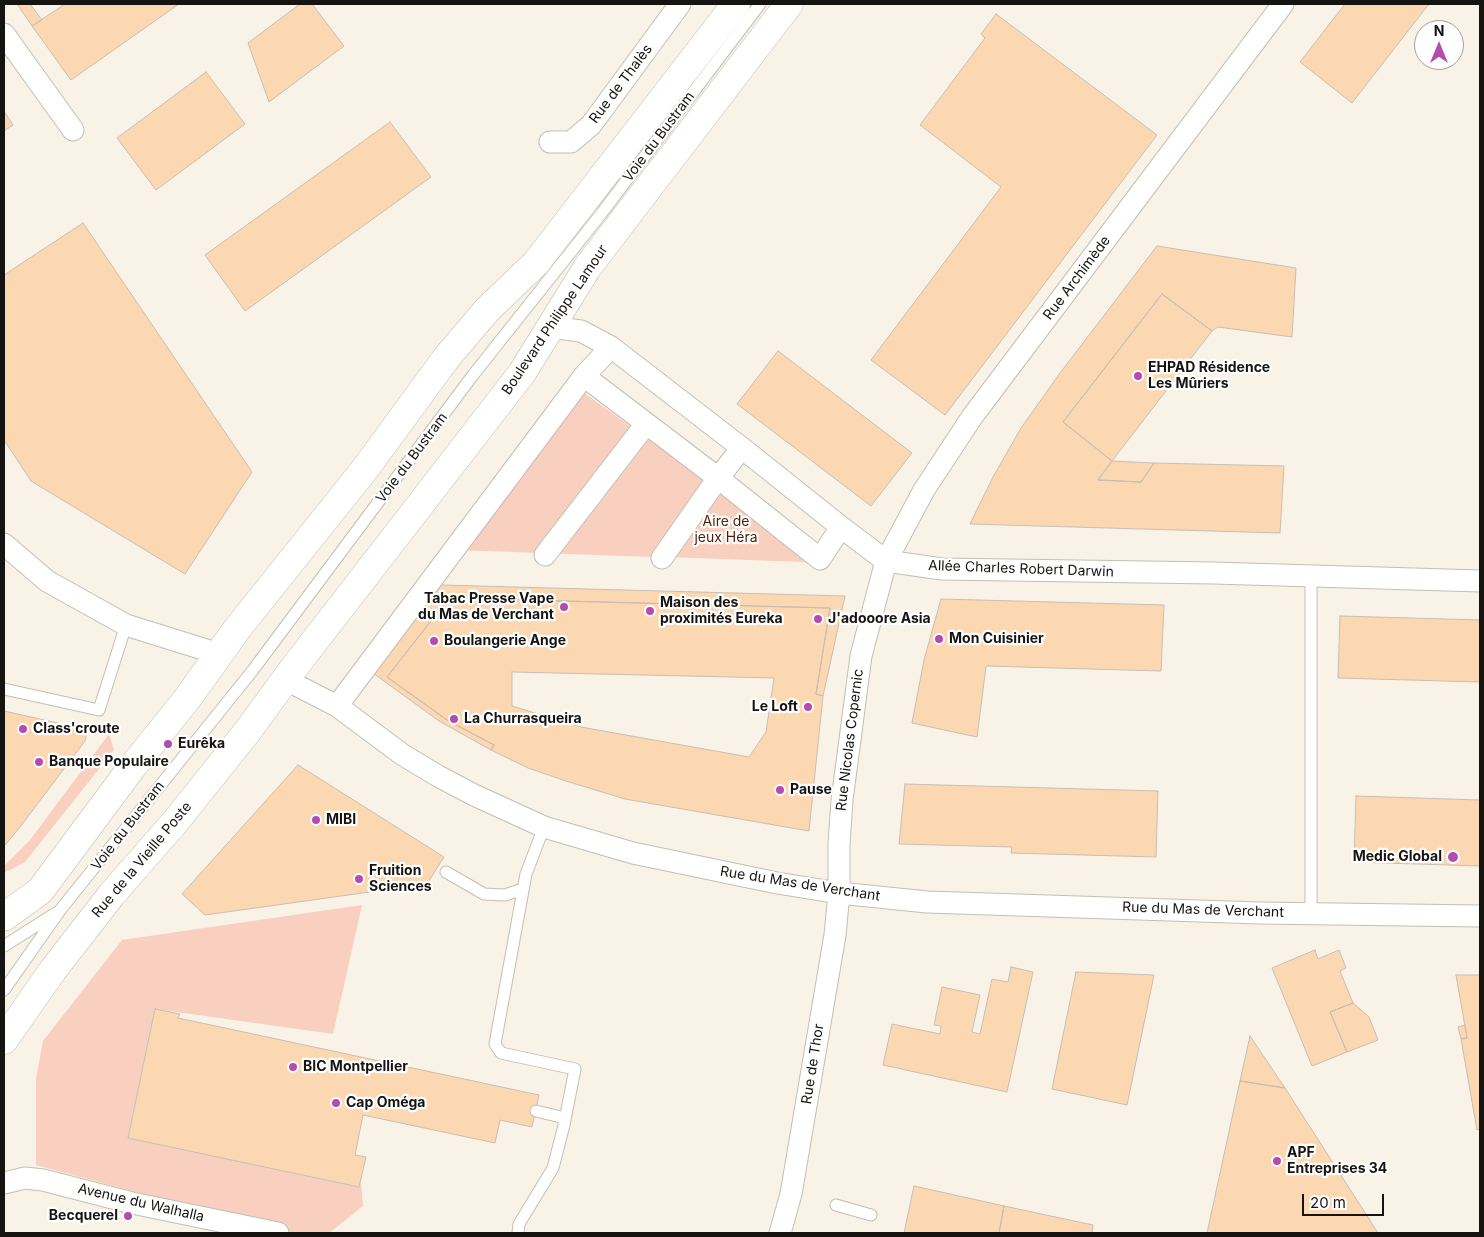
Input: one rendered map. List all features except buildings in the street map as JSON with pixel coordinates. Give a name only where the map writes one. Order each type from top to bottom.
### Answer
[{"type":"main road","points":[[4,917],[40,891],[133,766],[187,699],[219,654],[365,469],[447,357],[486,310],[536,263],[736,4]]},
{"type":"main road","name":"Boulevard Philippe Lamour","points":[[284,684],[293,669],[522,373],[587,268],[789,4]]},
{"type":"main road","name":"Rue de la Vieille Poste","points":[[4,1040],[53,970],[112,894],[175,822],[284,684]]},
{"type":"street","name":"Rue de Thalès","points":[[550,142],[571,142],[591,125],[680,4]]},
{"type":"street","name":"Rue Archimède","points":[[886,561],[924,490],[972,417],[1283,4]]},
{"type":"street","points":[[4,34],[72,130]]},
{"type":"street","name":"Allée Charles Robert Darwin","points":[[550,327],[582,331],[611,347],[886,561],[942,569],[1194,572],[1480,581]]},
{"type":"street","points":[[337,706],[584,376],[611,347]]},
{"type":"street","points":[[584,376],[718,478],[820,559],[841,527]]},
{"type":"street","points":[[545,555],[646,424]]},
{"type":"street","points":[[662,558],[718,478],[742,448]]},
{"type":"street","points":[[4,544],[47,580],[126,625],[219,654]]},
{"type":"street","name":"Rue Nicolas Copernic","points":[[839,893],[842,800],[861,656],[886,561]]},
{"type":"street","name":"Rue du Mas de Verchant","points":[[284,684],[294,684],[337,706],[403,755],[438,776],[474,795],[544,827],[633,853],[777,882],[839,893],[927,902],[1311,914],[1480,916]]},
{"type":"street","name":"Rue de Thor","points":[[780,1233],[791,1194],[835,935],[839,893]]},
{"type":"street","name":"Avenue du Walhalla","points":[[4,1183],[25,1178],[43,1180],[132,1202],[278,1233]]},
{"type":"lane","name":"Voie du Bustram","points":[[4,990],[61,909],[262,659],[473,375],[601,214],[760,4]]},
{"type":"lane","points":[[1311,914],[1312,576]]},
{"type":"lane","points":[[4,689],[99,710],[126,625]]},
{"type":"lane","points":[[518,1233],[519,1224],[553,1168],[575,1069],[501,1053],[495,1044],[526,874],[544,827]]},
{"type":"lane","points":[[446,872],[484,894],[505,895],[523,888]]},
{"type":"lane","name":"Voie du Bustram","points":[[4,946],[61,909]]},
{"type":"lane","points":[[536,1111],[565,1118]]},
{"type":"lane","points":[[836,1205],[871,1214]]},
{"type":"green space","points":[[583,392],[706,481],[652,557],[458,550]]},
{"type":"green space","name":"Aire de jeux Héra","points":[[721,489],[807,554],[804,562],[668,557]]},
{"type":"green space","points":[[109,734],[114,750],[25,862],[4,873],[4,866],[30,840]]},
{"type":"green space","points":[[362,905],[333,1034],[155,1009],[128,1138],[359,1187],[361,1182],[363,1206],[329,1233],[287,1233],[36,1165],[36,1079],[43,1041],[122,940]]},
{"type":"place","name":"EHPAD Résidence Les Mûriers","points":[[1138,376]]},
{"type":"place","name":"Tabac Presse Vape du Mas de Verchant","points":[[564,607]]},
{"type":"place","name":"Maison des proximités Eureka","points":[[650,611]]},
{"type":"place","name":"J'adooore Asia","points":[[818,619]]},
{"type":"place","name":"Mon Cuisinier","points":[[939,639]]},
{"type":"place","name":"Boulangerie Ange","points":[[434,641]]},
{"type":"place","name":"Le Loft","points":[[808,707]]},
{"type":"place","name":"La Churrasqueira","points":[[454,719]]},
{"type":"place","name":"Class'croute","points":[[23,729]]},
{"type":"place","name":"Eurêka","points":[[168,744]]},
{"type":"place","name":"Banque Populaire","points":[[39,762]]},
{"type":"place","name":"Pause","points":[[780,790]]},
{"type":"place","name":"MIBI","points":[[316,820]]},
{"type":"place","name":"Medic Global","points":[[1453,857]]},
{"type":"place","name":"Fruition Sciences","points":[[359,879]]},
{"type":"place","name":"BIC Montpellier","points":[[293,1067]]},
{"type":"place","name":"Cap Oméga","points":[[336,1103]]},
{"type":"place","name":"APF Entreprises 34","points":[[1277,1161]]},
{"type":"place","name":"Becquerel","points":[[128,1216]]}]
